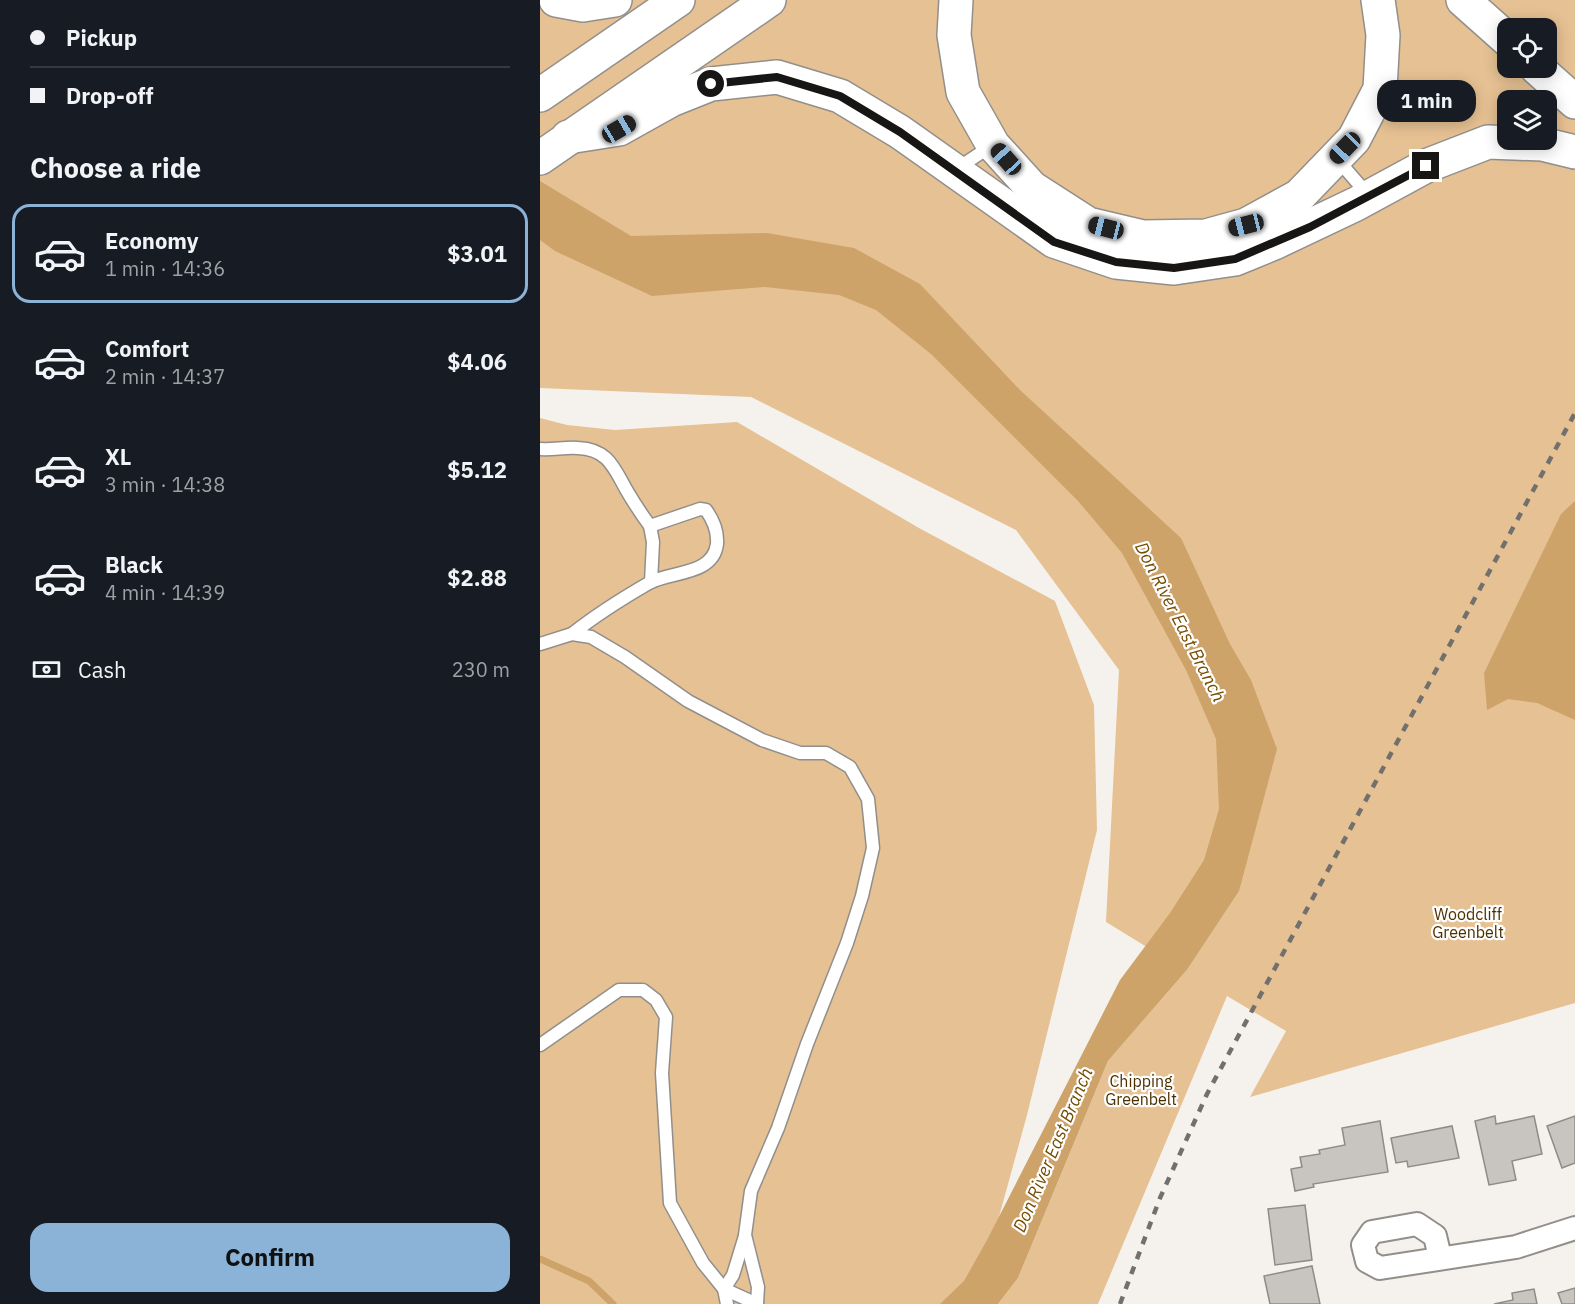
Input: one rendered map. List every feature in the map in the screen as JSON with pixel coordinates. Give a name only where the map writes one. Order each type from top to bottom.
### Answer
[{"type":"main road","points":[[556,0],[584,5],[615,0]]},
{"type":"main road","points":[[552,86],[678,0]]},
{"type":"main road","points":[[540,158],[769,0]]},
{"type":"main road","points":[[956,0],[954,34],[963,92],[993,145],[1032,188],[1088,224],[1143,237],[1206,236],[1246,225],[1299,196],[1354,139],[1380,89],[1383,35],[1378,0]]},
{"type":"main road","points":[[1463,0],[1497,30]]},
{"type":"main road","points":[[568,137],[619,129],[671,100],[711,84],[777,77],[840,96],[900,132],[1054,242],[1116,262],[1174,268],[1235,259],[1301,231],[1426,166],[1488,142],[1542,144],[1575,152]]},
{"type":"main road","points":[[1548,78],[1575,102]]},
{"type":"street","points":[[1440,1257],[1516,1247],[1575,1228]]},
{"type":"lane","points":[[954,170],[993,145]]},
{"type":"lane","points":[[1336,157],[1370,196]]},
{"type":"lane","points":[[540,449],[579,448],[597,452],[611,462],[650,526],[653,542],[651,582]]},
{"type":"lane","points":[[540,645],[572,634],[594,617],[651,582],[693,570],[711,559],[716,551],[718,535],[706,510],[700,509],[650,526]]},
{"type":"lane","points":[[572,634],[591,637],[625,657],[688,702],[762,740],[800,753],[826,753],[850,767],[868,799],[873,848],[862,896],[847,943],[807,1044],[778,1128],[751,1191],[745,1235],[733,1275],[724,1289]]},
{"type":"lane","points":[[540,1045],[620,990],[643,990],[656,1000],[666,1017],[662,1073],[670,1203],[704,1263],[724,1289],[727,1304]]},
{"type":"lane","points":[[724,1289],[757,1304],[758,1287],[745,1235]]},
{"type":"green space","points":[[540,0],[1575,0],[1575,1003],[1250,1097],[1286,1031],[1227,996],[1098,1304],[998,1304],[1018,1278],[1108,1061],[1186,971],[1106,922],[1119,670],[1016,530],[751,397],[540,388]]},
{"type":"green space","points":[[540,418],[567,425],[615,430],[737,422],[919,528],[1055,601],[1094,705],[1097,830],[1027,1115],[975,1304],[540,1304]]},
{"type":"water","name":"Don River East Branch","points":[[540,181],[631,236],[767,233],[854,248],[920,284],[1020,390],[1181,538],[1230,644],[1251,680],[1277,749],[1239,891],[1186,971],[1108,1061],[1018,1278],[998,1304],[940,1304],[964,1281],[987,1240],[1120,980],[1170,913],[1204,860],[1219,809],[1216,739],[1186,670],[1122,553],[1078,501],[931,354],[876,310],[839,295],[765,287],[652,296],[555,251],[540,240]]},
{"type":"water","points":[[1575,501],[1575,720],[1537,703],[1508,699],[1487,710],[1484,673],[1561,514]]},
{"type":"building","points":[[1495,1116],[1496,1124],[1534,1116],[1542,1154],[1512,1161],[1516,1180],[1489,1185],[1475,1121]]},
{"type":"building","points":[[1575,1116],[1575,1163],[1562,1168],[1547,1126]]},
{"type":"building","points":[[1380,1121],[1388,1172],[1313,1184],[1314,1187],[1295,1191],[1291,1169],[1302,1167],[1300,1157],[1320,1154],[1319,1150],[1345,1145],[1342,1128]]},
{"type":"building","points":[[1452,1126],[1459,1158],[1408,1167],[1407,1161],[1396,1163],[1391,1138]]},
{"type":"building","points":[[1305,1205],[1312,1260],[1275,1265],[1268,1209]]},
{"type":"building","points":[[1312,1266],[1320,1304],[1270,1304],[1264,1276]]},
{"type":"building","points":[[1575,1288],[1575,1304],[1562,1304],[1558,1293]]},
{"type":"building","points":[[1534,1289],[1537,1304],[1494,1304],[1513,1300],[1512,1293]]},
{"type":"waterway","points":[[540,1259],[589,1281],[613,1304]]},
{"type":"railway","points":[[1120,1304],[1160,1198],[1207,1094],[1575,413]]},
{"type":"route","points":[[711,84],[777,77],[840,96],[900,132],[1054,242],[1116,262],[1174,268],[1235,259],[1310,227],[1426,166]]},
{"type":"park label","name":"Woodcliff Greenbelt","points":[[1468,923]]},
{"type":"park label","name":"Chipping Greenbelt","points":[[1141,1090]]}]
